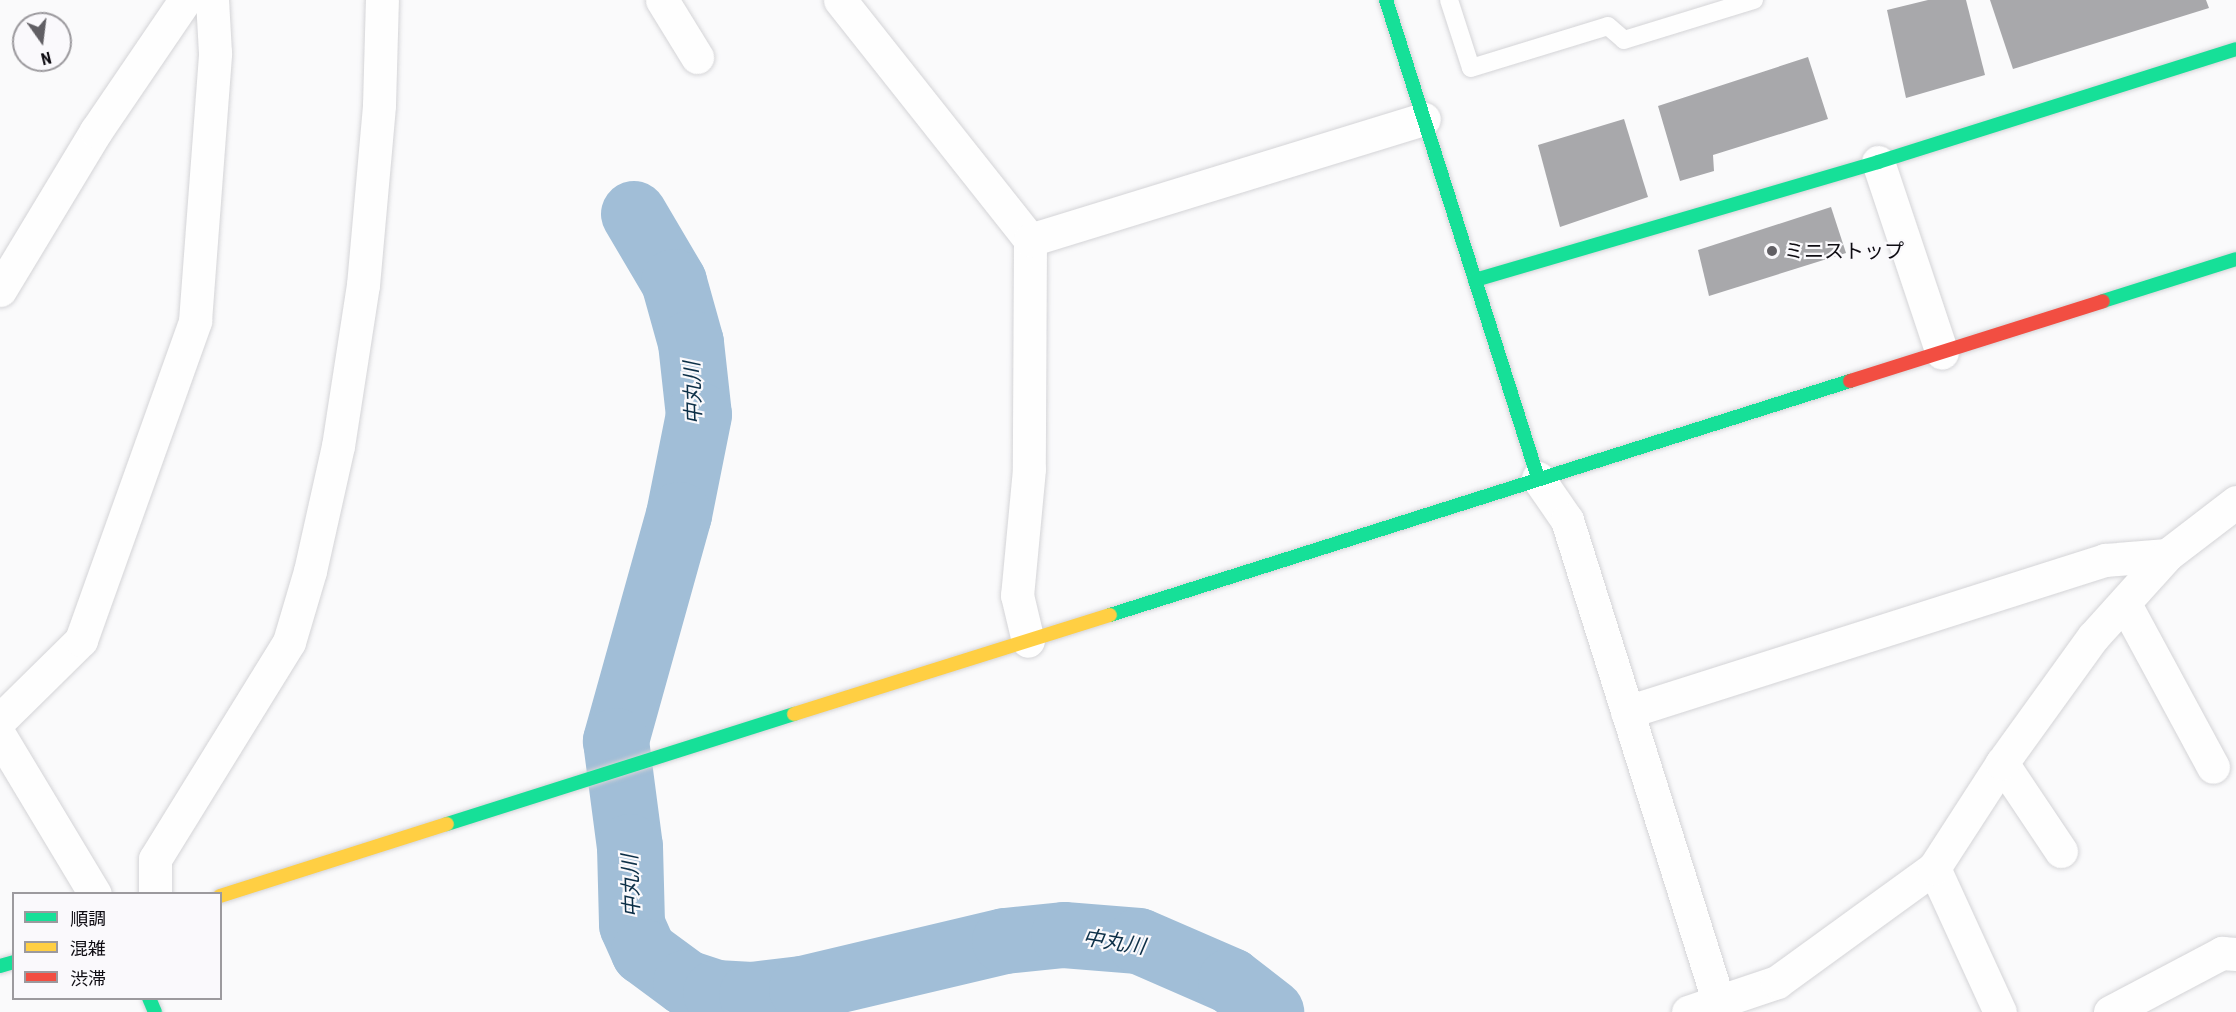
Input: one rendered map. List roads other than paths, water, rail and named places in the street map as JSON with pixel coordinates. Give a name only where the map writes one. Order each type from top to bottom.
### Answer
[{"type":"street","points":[[0,290],[96,131],[185,0]]},
{"type":"street","points":[[0,720],[81,640],[195,321],[215,53],[212,0]]},
{"type":"street","points":[[155,892],[154,859],[289,642],[310,571],[338,446],[363,285],[379,105],[382,0]]},
{"type":"street","points":[[662,0],[697,57]]},
{"type":"street","points":[[840,0],[1030,240],[1029,469],[1017,595],[1028,641]]},
{"type":"street","points":[[1386,0],[1538,478],[1567,520],[1626,712],[1703,1006],[1777,982],[1934,868],[2002,763],[2093,637],[2167,555],[2236,502]]},
{"type":"street","points":[[1475,280],[1878,162],[2236,49]]},
{"type":"street","points":[[1030,240],[1424,119]]},
{"type":"street","points":[[1878,162],[1942,353]]},
{"type":"street","points":[[222,895],[2236,259]]},
{"type":"street","points":[[1626,712],[2105,560],[2167,555]]},
{"type":"street","points":[[2125,604],[2213,767]]},
{"type":"street","points":[[0,736],[94,892]]},
{"type":"street","points":[[2002,763],[2061,850]]},
{"type":"street","points":[[1934,868],[2000,1012]]},
{"type":"street","points":[[2110,1012],[2222,953],[2236,954]]},
{"type":"lane","points":[[1449,0],[1471,68],[1608,26],[1624,40],[1754,0]]},
{"type":"waterway","name":"中丸川","points":[[634,214],[674,282],[691,343],[699,415],[679,515],[616,741],[630,847],[632,925],[644,952],[686,983],[716,993],[752,995],[802,989],[1005,941],[1064,935],[1139,941],[1231,981],[1271,1012]]},
{"type":"place","name":"ミニストップ","points":[[1772,251]]}]
